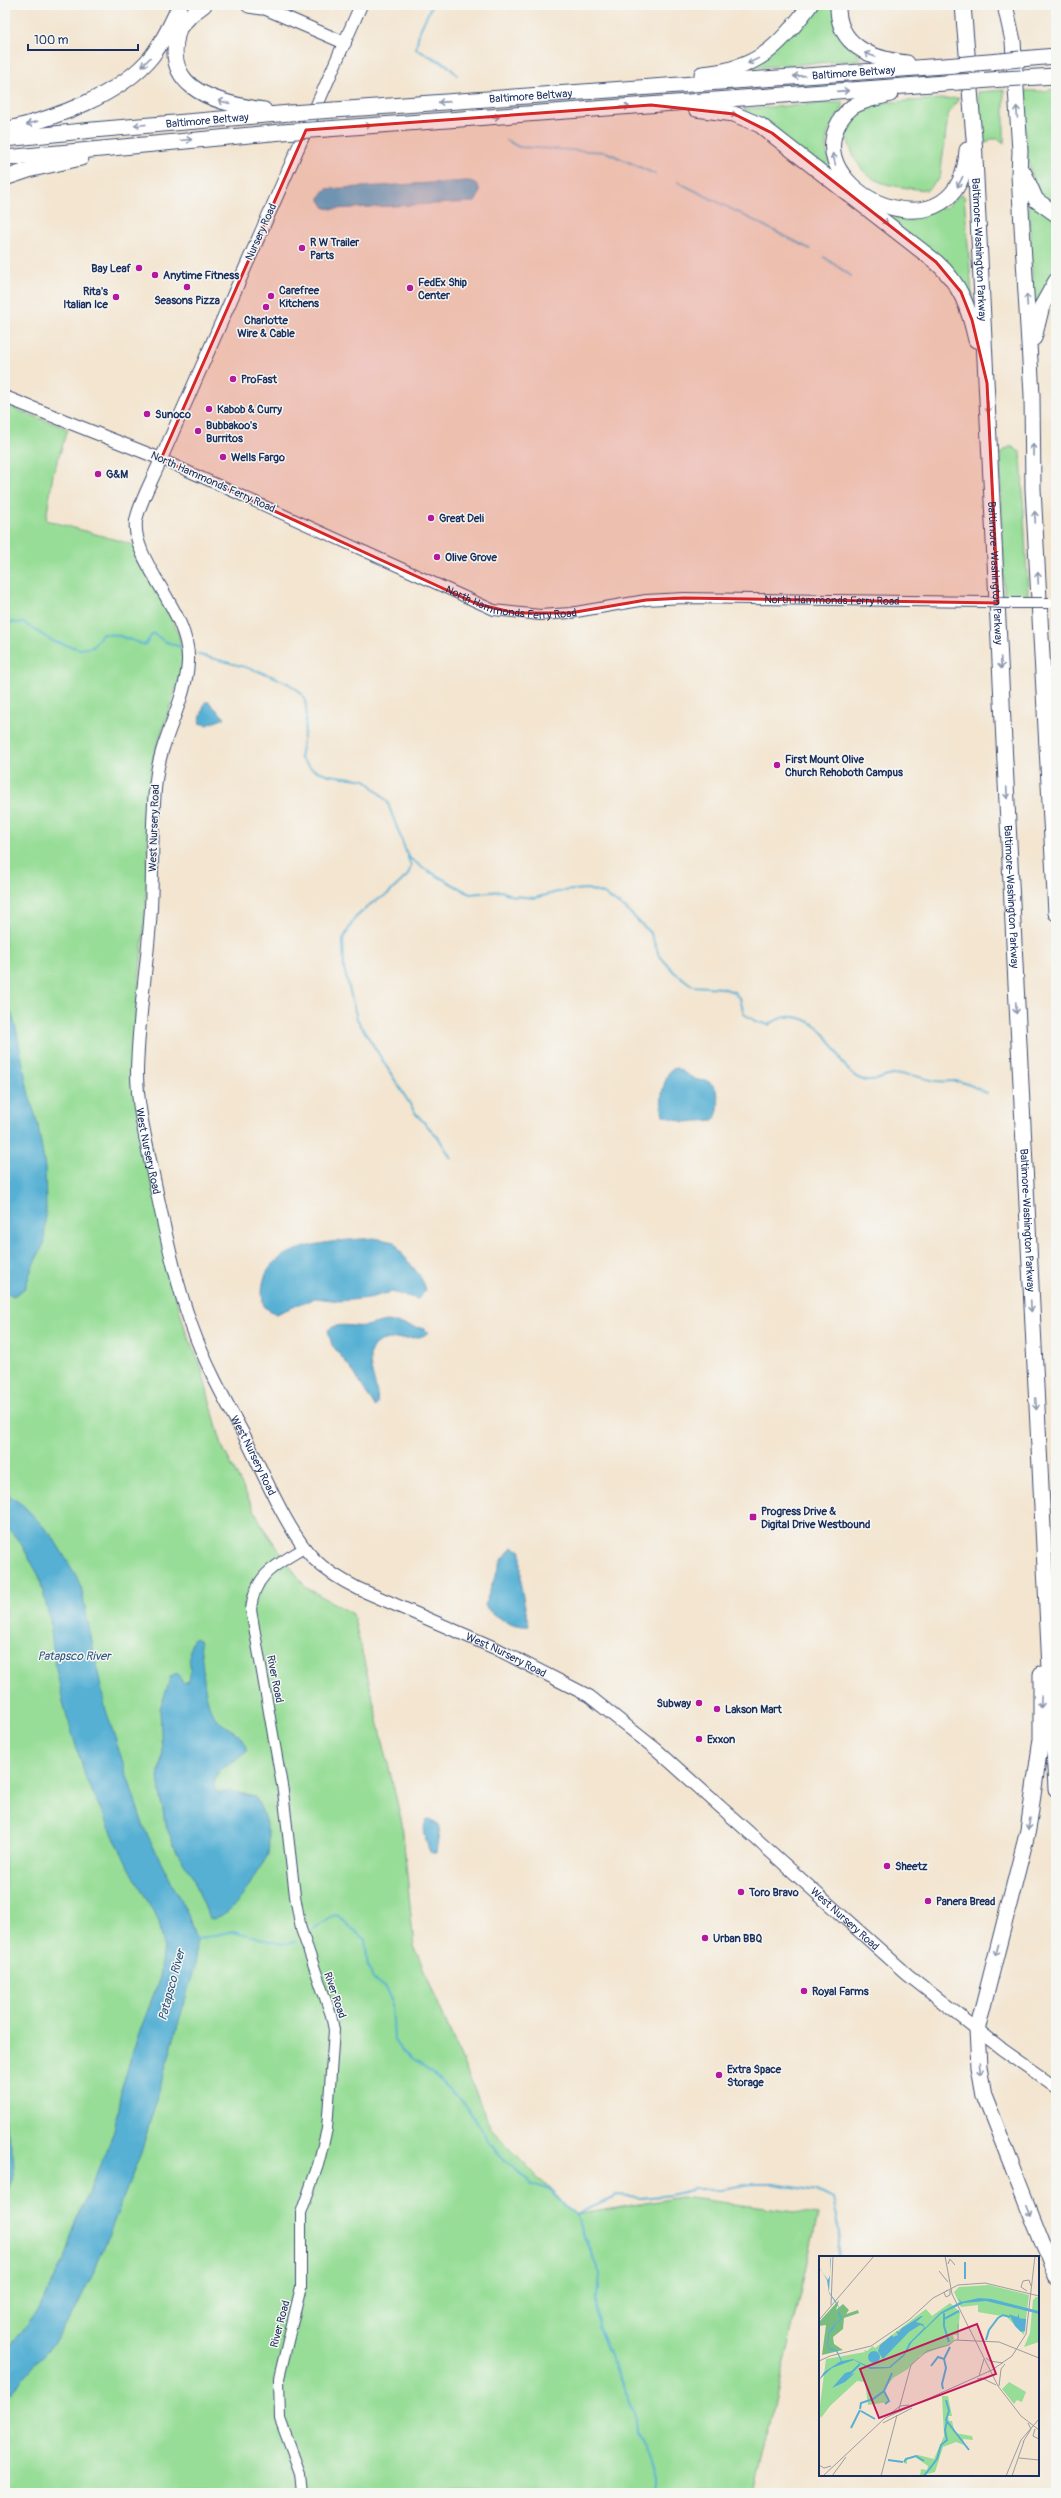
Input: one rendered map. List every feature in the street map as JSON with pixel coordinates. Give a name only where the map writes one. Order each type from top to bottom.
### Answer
[{"type":"highway","points":[[5,130],[47,118],[104,93],[128,78],[151,57],[162,43],[180,5]]},
{"type":"highway","points":[[189,5],[179,29],[174,48],[177,64],[185,80],[194,89],[220,102],[290,114]]},
{"type":"highway","points":[[179,29],[192,14],[204,5]]},
{"type":"highway","points":[[552,94],[662,77],[714,73],[744,66],[777,46],[810,5]]},
{"type":"highway","points":[[838,5],[838,18],[843,33],[856,48],[874,56],[897,62],[936,66]]},
{"type":"highway","points":[[957,5],[967,40]]},
{"type":"highway","name":"Baltimore-Washington Parkway","points":[[963,5],[967,40],[964,86],[986,383],[1056,1789]]},
{"type":"highway","points":[[1005,5],[1013,41]]},
{"type":"highway","points":[[1012,5],[1032,394]]},
{"type":"highway","name":"Baltimore Beltway","points":[[5,139],[151,124],[957,65],[1056,55]]},
{"type":"highway","name":"Baltimore Beltway","points":[[5,158],[148,143],[282,132],[926,85],[964,86],[1021,78],[1053,76]]},
{"type":"highway","points":[[926,85],[863,101],[846,113],[835,129],[832,149],[838,170],[853,187],[890,206],[915,210],[936,207],[945,201],[960,184],[966,160],[964,86]]},
{"type":"highway","points":[[651,105],[721,112],[760,125],[936,262],[954,281],[967,305],[986,383]]},
{"type":"highway","points":[[5,178],[32,169],[148,143]]},
{"type":"highway","points":[[1020,151],[1030,192],[1043,207],[1056,214]]},
{"type":"highway","points":[[1056,281],[1042,306],[1032,345],[1033,489],[1056,913]]},
{"type":"highway","points":[[1040,1467],[1040,1739],[1028,1830],[976,2030],[979,2067],[984,2095],[1056,2277]]},
{"type":"main road","name":"Nursery Road","points":[[161,459],[345,44],[360,5]]},
{"type":"main road","points":[[256,6],[345,44]]},
{"type":"main road","name":"North Hammonds Ferry Road","points":[[5,397],[161,459]]},
{"type":"main road","name":"West Nursery Road","points":[[161,459],[137,520],[137,534],[143,552],[184,632],[188,662],[183,688],[166,736],[156,775],[151,905],[138,1051],[137,1074],[141,1117],[174,1269],[193,1329],[225,1399],[304,1548],[315,1560],[342,1580],[495,1648],[589,1696],[657,1750],[878,1950],[976,2030],[1056,2087]]},
{"type":"street","name":"North Hammonds Ferry Road","points":[[161,459],[268,506],[477,604],[508,612],[540,615],[570,613],[646,600],[684,598],[1053,603]]},
{"type":"street","name":"River Road","points":[[302,2493],[300,2473],[280,2419],[280,2378],[301,2287],[301,2213],[318,2165],[327,2129],[334,2030],[331,2015],[301,1929],[295,1896],[283,1791],[251,1610],[252,1597],[259,1581],[271,1569],[304,1548]]},
{"type":"highlighted area","points":[[651,105],[734,114],[772,133],[936,262],[961,292],[972,320],[987,383],[998,603],[684,598],[646,600],[570,613],[515,613],[477,604],[161,459],[306,130]]},
{"type":"green space","points":[[813,5],[832,5],[857,55],[861,58],[858,60],[748,68]]},
{"type":"green space","points":[[1056,89],[1056,211],[1045,202],[1037,189],[1031,174],[1027,157],[1024,122],[1025,91],[1042,91]]},
{"type":"green space","points":[[1004,90],[1004,143],[999,139],[991,139],[982,146],[978,92]]},
{"type":"green space","points":[[959,98],[948,115],[940,178],[927,190],[882,183],[863,171],[856,161],[845,130],[854,115],[874,103]]},
{"type":"green space","points":[[843,102],[842,110],[829,129],[826,146],[829,162],[842,184],[744,113],[744,109]]},
{"type":"green space","points":[[851,191],[879,207],[945,208],[961,194],[964,196],[973,306],[958,281]]},
{"type":"green space","points":[[1028,194],[1056,218],[1056,275],[1036,304],[1033,300]]},
{"type":"green space","points":[[5,405],[68,429],[53,474],[46,520],[134,545],[179,634],[183,662],[181,674],[156,749],[150,776],[146,905],[134,1040],[176,1297],[186,1332],[200,1364],[222,1446],[264,1529],[305,1587],[353,1614],[402,1823],[414,1946],[491,2129],[575,2215],[681,2197],[818,2215],[754,2493],[5,2493]]},
{"type":"green space","points":[[1011,446],[1021,453],[1028,596],[1004,595],[1000,453]]},
{"type":"water","points":[[471,181],[479,187],[479,194],[475,202],[333,209],[325,208],[319,198],[326,189]]},
{"type":"water","points":[[205,702],[209,702],[225,718],[207,725],[199,723]]},
{"type":"water","points":[[5,994],[16,1028],[28,1091],[38,1125],[45,1168],[46,1207],[44,1244],[33,1265],[25,1288],[14,1296],[5,1292]]},
{"type":"water","points":[[676,1068],[695,1079],[707,1081],[715,1088],[719,1104],[714,1120],[684,1122],[663,1115],[661,1103],[665,1081],[670,1070]]},
{"type":"water","points":[[374,1238],[395,1242],[403,1255],[421,1277],[426,1290],[418,1299],[392,1292],[369,1298],[341,1301],[315,1298],[276,1314],[264,1307],[263,1286],[269,1269],[281,1258],[297,1250],[316,1244]]},
{"type":"water","points":[[387,1321],[425,1329],[428,1332],[417,1337],[385,1340],[373,1347],[370,1353],[370,1361],[377,1396],[377,1403],[375,1407],[354,1373],[332,1345],[328,1330],[332,1327],[341,1325],[365,1326]]},
{"type":"water","name":"Patapsco River","points":[[5,1492],[25,1507],[52,1536],[80,1582],[105,1707],[144,1828],[188,1915],[196,1940],[195,1966],[141,2153],[96,2267],[72,2316],[53,2345],[5,2398],[5,2354],[40,2307],[63,2263],[74,2227],[114,2131],[121,2091],[133,2050],[160,1977],[164,1947],[159,1922],[122,1854],[86,1779],[63,1703],[54,1658],[50,1620],[39,1576],[20,1542],[5,1525]]},
{"type":"water","points":[[512,1547],[521,1551],[521,1587],[529,1626],[517,1625],[497,1617],[491,1613],[485,1604],[500,1563]]},
{"type":"water","points":[[194,1638],[199,1640],[206,1691],[211,1710],[220,1722],[240,1736],[245,1745],[246,1752],[225,1767],[217,1775],[214,1788],[220,1793],[232,1791],[255,1797],[264,1816],[268,1832],[268,1854],[240,1900],[228,1911],[213,1919],[209,1918],[192,1875],[177,1852],[165,1824],[158,1777],[162,1756],[160,1709],[171,1676],[177,1673],[183,1683],[189,1681],[190,1649]]},
{"type":"water","points":[[428,1819],[440,1826],[436,1853],[429,1851],[426,1839],[424,1825]]},
{"type":"water","points":[[5,2128],[11,2145],[14,2163],[12,2180],[5,2196]]},
{"type":"waterway","points":[[432,5],[419,32],[416,49],[447,65],[457,75]]},
{"type":"waterway","points":[[506,140],[519,147],[606,152],[655,174]]},
{"type":"waterway","points":[[678,182],[810,249]]},
{"type":"waterway","points":[[824,257],[851,276]]},
{"type":"waterway","points":[[5,622],[24,623],[52,641],[80,649],[93,647],[102,634],[117,635],[145,645],[153,633],[164,641],[180,647]]},
{"type":"waterway","points":[[196,654],[256,670],[287,683],[298,690],[304,698],[306,704],[305,728],[300,758],[312,769],[329,775],[366,780],[387,801],[408,857],[423,868],[470,894],[501,891],[513,896],[535,898],[561,891],[587,889],[604,894],[626,909],[651,934],[659,955],[674,972],[693,986],[722,988],[734,992],[740,999],[744,1014],[755,1021],[769,1025],[780,1018],[791,1017],[800,1018],[812,1023],[822,1031],[847,1068],[854,1075],[863,1080],[870,1081],[898,1074],[909,1075],[935,1081],[956,1081],[968,1084],[987,1093]]},
{"type":"waterway","points":[[408,858],[411,866],[408,875],[388,894],[372,903],[354,919],[343,940],[344,968],[357,1019],[416,1114],[438,1137],[451,1158]]},
{"type":"waterway","points":[[308,1933],[332,1916],[337,1915],[365,1940],[368,1966],[373,1979],[385,1988],[392,2001],[394,2040],[401,2051],[432,2073],[465,2105],[480,2126],[487,2141],[506,2161],[532,2184],[548,2189],[575,2215],[599,2272],[597,2298],[598,2327],[634,2411],[636,2434],[647,2455],[654,2478],[654,2493]]},
{"type":"waterway","points":[[194,1940],[233,1931],[282,1944],[295,1942]]},
{"type":"waterway","points":[[575,2215],[617,2196],[641,2198],[671,2195],[694,2189],[721,2189],[752,2184],[774,2184],[817,2191],[833,2199],[840,2230],[838,2256]]},
{"type":"place","name":"R W Trailer Parts","points":[[302,248]]},
{"type":"place","name":"Bay Leaf","points":[[139,268]]},
{"type":"place","name":"Anytime Fitness","points":[[155,275]]},
{"type":"place","name":"Seasons Pizza","points":[[187,287]]},
{"type":"place","name":"FedEx Ship Center","points":[[410,288]]},
{"type":"place","name":"Carefree Kitchens","points":[[271,296]]},
{"type":"place","name":"Rita's Italian Ice","points":[[116,297]]},
{"type":"place","name":"Charlotte Wire & Cable","points":[[266,307]]},
{"type":"place","name":"ProFast","points":[[233,379]]},
{"type":"place","name":"Kabob & Curry","points":[[209,409]]},
{"type":"place","name":"Sunoco","points":[[147,414]]},
{"type":"place","name":"Bubbakoo's Burritos","points":[[198,431]]},
{"type":"place","name":"Wells Fargo","points":[[223,457]]},
{"type":"place","name":"G&M","points":[[98,474]]},
{"type":"place","name":"Great Deli","points":[[431,518]]},
{"type":"place","name":"Olive Grove","points":[[437,557]]},
{"type":"place","name":"First Mount Olive Church Rehoboth Campus","points":[[777,765]]},
{"type":"place","name":"Progress Drive & Digital Drive Westbound","points":[[753,1517]]},
{"type":"place","name":"Subway","points":[[699,1703]]},
{"type":"place","name":"Lakson Mart","points":[[717,1709]]},
{"type":"place","name":"Exxon","points":[[699,1739]]},
{"type":"place","name":"Sheetz","points":[[887,1866]]},
{"type":"place","name":"Toro Bravo","points":[[741,1892]]},
{"type":"place","name":"Panera Bread","points":[[928,1901]]},
{"type":"place","name":"Urban BBQ","points":[[705,1938]]},
{"type":"place","name":"Royal Farms","points":[[804,1991]]},
{"type":"place","name":"Extra Space Storage","points":[[719,2075]]}]
